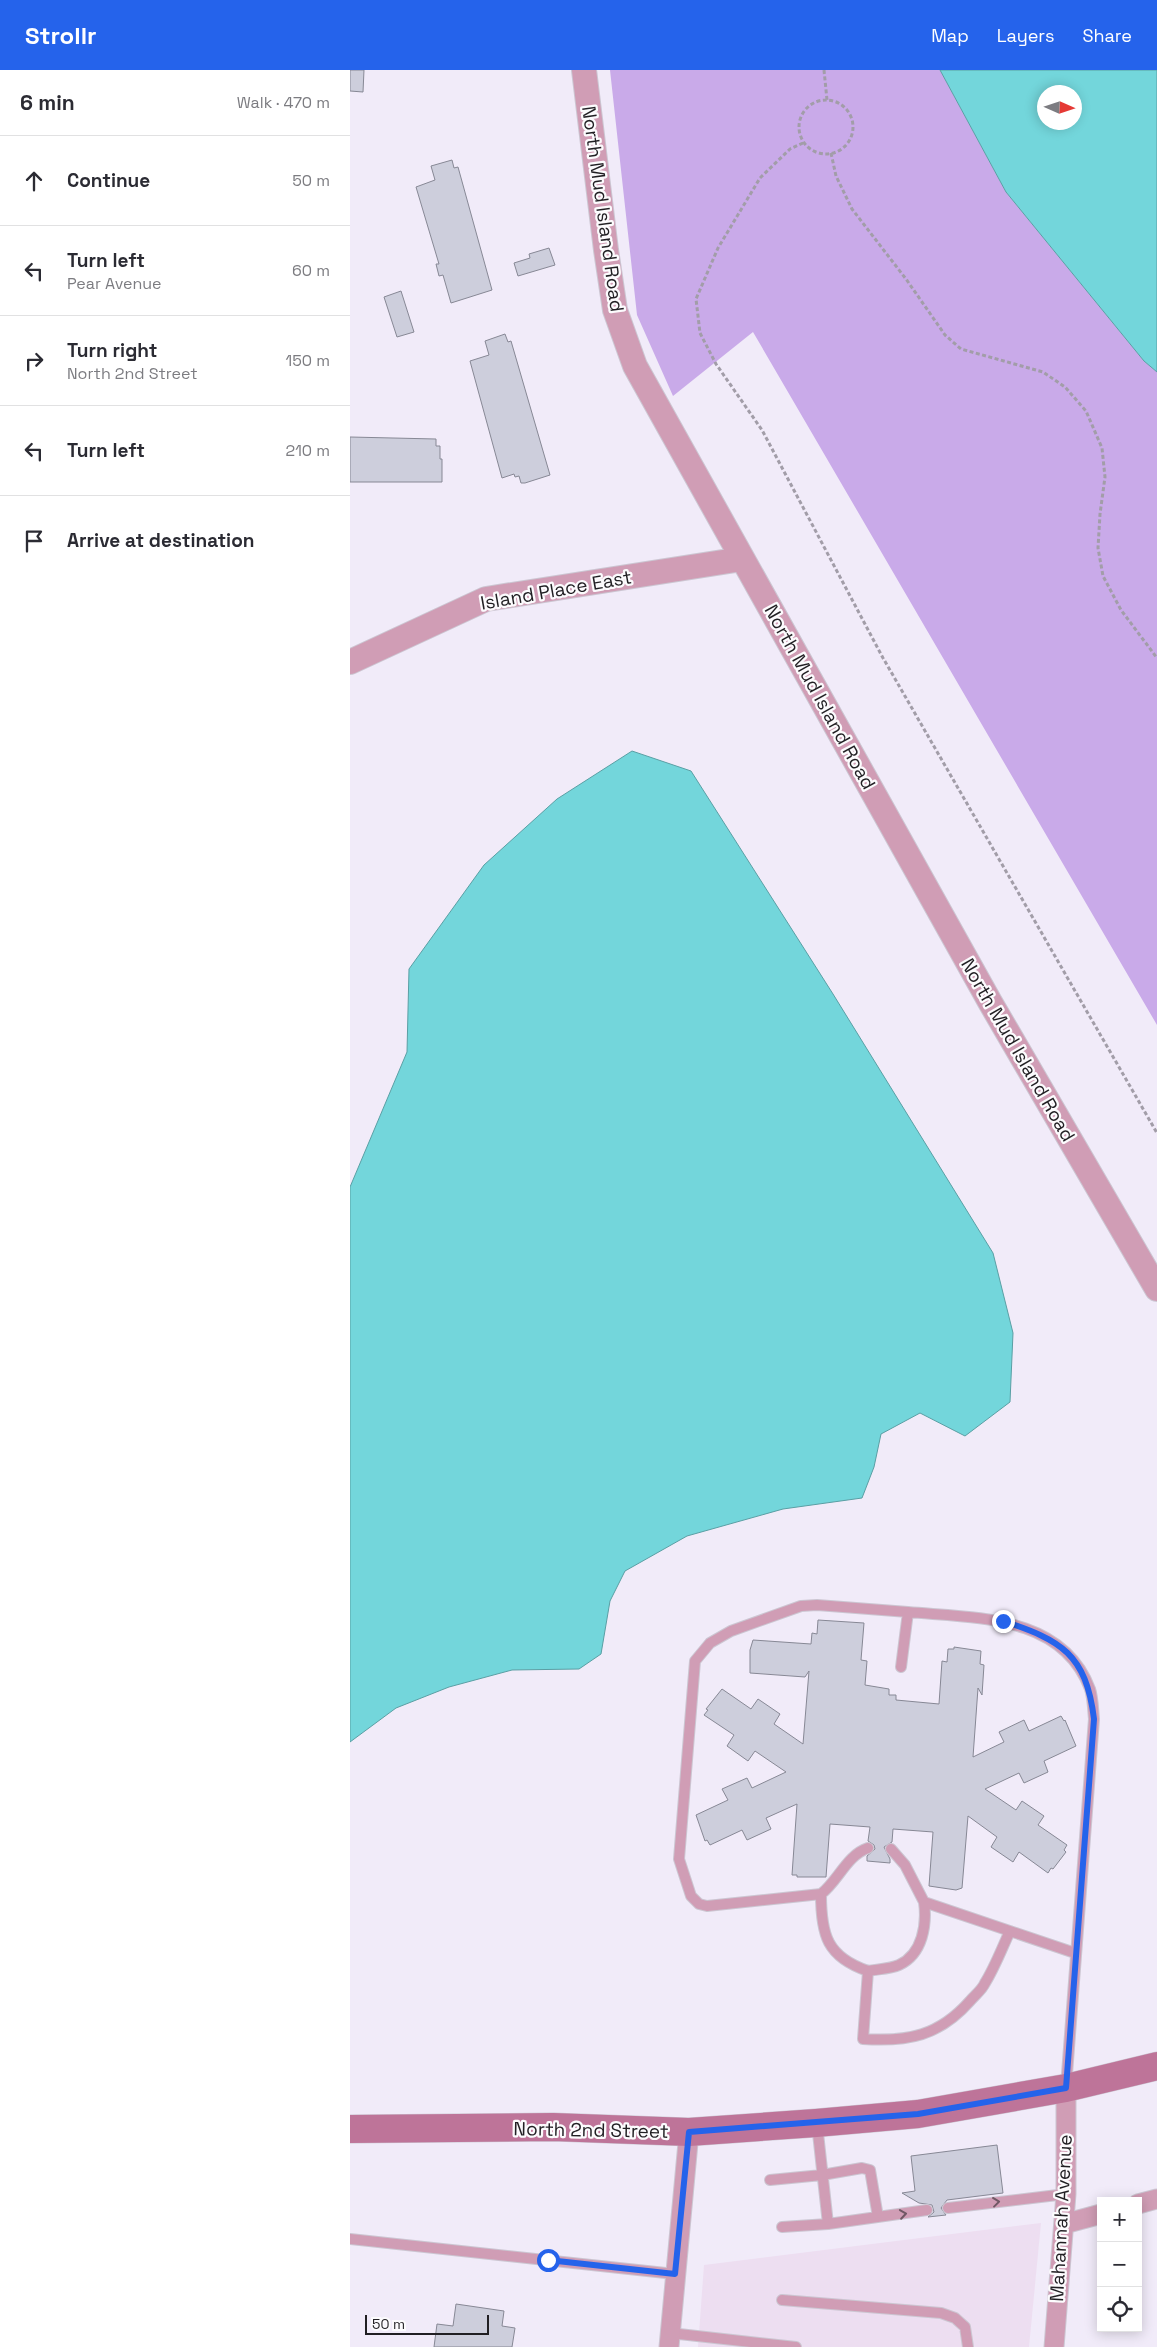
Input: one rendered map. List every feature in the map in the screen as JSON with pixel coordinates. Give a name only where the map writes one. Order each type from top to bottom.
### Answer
[{"type":"main road","name":"North 2nd Street","points":[[350,2129],[553,2127],[689,2132],[816,2123],[918,2114],[1066,2088],[1157,2066]]},
{"type":"street","name":"North Mud Island Road","points":[[584,70],[615,310],[635,366],[990,1002],[1157,1288]]},
{"type":"street","name":"Island Place East","points":[[350,662],[486,598],[742,559]]},
{"type":"street","name":"Mahannah Avenue","points":[[1054,2347],[1066,2194],[1066,2088]]},
{"type":"street","points":[[669,2340],[689,2132]]},
{"type":"street","points":[[1142,2203],[1157,2199]]},
{"type":"street","points":[[1064,2224],[1097,2215]]},
{"type":"lane","points":[[868,1848],[860,1851],[828,1889],[821,1894],[707,1906],[699,1904],[691,1896],[679,1860],[695,1661],[710,1642],[730,1631],[801,1606],[817,1604],[1003,1621],[1052,1640],[1069,1654],[1083,1674],[1090,1691],[1094,1719],[1066,2088]]},
{"type":"lane","points":[[901,1667],[908,1612]]},
{"type":"lane","points":[[821,1894],[823,1928],[833,1949],[842,1960],[868,1971],[901,1964],[913,1952],[925,1931],[924,1902],[905,1865],[891,1849]]},
{"type":"lane","points":[[924,1902],[1075,1953]]},
{"type":"lane","points":[[868,1971],[863,2039],[889,2041],[908,2039],[934,2031],[960,2013],[985,1985],[1010,1930]]},
{"type":"lane","points":[[816,2123],[828,2224]]},
{"type":"lane","points":[[770,2180],[822,2175],[862,2168],[870,2170],[878,2217]]},
{"type":"lane","points":[[948,2208],[1066,2194]]},
{"type":"lane","points":[[782,2227],[828,2224],[927,2210]]},
{"type":"lane","points":[[350,2239],[675,2274]]},
{"type":"lane","points":[[782,2300],[941,2313],[955,2318],[965,2327],[968,2347]]},
{"type":"lane","points":[[669,2340],[796,2347]]},
{"type":"path","points":[[824,70],[827,100]]},
{"type":"path","points":[[827,100],[843,106],[852,122],[849,140],[844,147],[831,154],[818,153],[803,143],[800,135],[800,118],[811,104],[827,100]]},
{"type":"path","points":[[803,143],[790,149],[760,178],[718,248],[696,300],[700,333],[716,364],[762,430],[883,658],[1157,1133]]},
{"type":"path","points":[[831,154],[836,176],[852,209],[906,279],[945,335],[961,349],[1043,372],[1065,387],[1086,411],[1102,448],[1105,477],[1098,548],[1103,576],[1121,610],[1157,658]]},
{"type":"shaded area","points":[[610,70],[940,70],[1006,192],[1144,361],[1157,372],[1157,1025],[753,332],[673,396],[637,315]]},
{"type":"shaded area","points":[[1041,2223],[1029,2347],[698,2347],[704,2265]]},
{"type":"water","points":[[940,70],[1157,70],[1157,372],[1144,361],[1006,192]]},
{"type":"water","points":[[632,751],[691,771],[833,994],[993,1253],[1013,1333],[1010,1402],[965,1436],[920,1413],[881,1434],[874,1467],[862,1498],[783,1509],[687,1536],[625,1571],[610,1601],[601,1654],[579,1669],[512,1670],[449,1687],[396,1708],[350,1742],[350,1187],[407,1052],[409,969],[484,865],[557,799]]},
{"type":"building","points":[[350,70],[364,70],[363,92],[350,91]]},
{"type":"building","points":[[452,160],[454,168],[458,167],[492,290],[451,303],[443,275],[439,276],[436,264],[439,264],[416,187],[435,180],[431,166]]},
{"type":"building","points":[[549,248],[555,265],[518,276],[514,263],[530,258],[529,254]]},
{"type":"building","points":[[401,291],[414,332],[397,337],[384,297]]},
{"type":"building","points":[[505,334],[508,342],[511,341],[550,475],[525,483],[521,483],[519,476],[515,477],[514,474],[502,478],[470,361],[489,355],[485,341]]},
{"type":"building","points":[[350,437],[436,439],[436,446],[440,446],[440,459],[442,459],[442,482],[350,482]]},
{"type":"building","points":[[818,1620],[864,1623],[861,1660],[867,1661],[865,1685],[889,1689],[889,1695],[896,1695],[896,1700],[939,1704],[942,1661],[947,1662],[948,1649],[954,1649],[954,1647],[981,1651],[980,1664],[984,1665],[982,1695],[978,1688],[973,1757],[1004,1742],[999,1732],[1024,1720],[1029,1731],[1061,1716],[1065,1720],[1076,1746],[1044,1761],[1048,1772],[1024,1783],[1019,1773],[985,1789],[1016,1810],[1022,1801],[1044,1816],[1038,1825],[1067,1845],[1064,1850],[1066,1852],[1053,1869],[1051,1868],[1048,1873],[1019,1852],[1013,1862],[991,1847],[997,1837],[968,1816],[962,1888],[956,1890],[929,1886],[933,1832],[893,1829],[892,1842],[884,1847],[890,1863],[867,1861],[867,1856],[875,1849],[874,1845],[868,1841],[870,1827],[830,1824],[826,1877],[797,1877],[797,1875],[792,1875],[797,1804],[766,1818],[771,1829],[747,1840],[742,1830],[710,1845],[707,1840],[705,1841],[696,1815],[728,1800],[722,1789],[747,1778],[752,1788],[786,1772],[755,1751],[748,1761],[727,1746],[734,1735],[704,1715],[708,1710],[706,1709],[722,1689],[751,1709],[758,1699],[780,1714],[774,1724],[803,1744],[809,1671],[805,1677],[750,1673],[750,1650],[753,1640],[811,1644],[812,1633],[817,1634]]},
{"type":"building","points":[[997,2145],[1003,2193],[947,2200],[941,2208],[946,2215],[928,2217],[934,2212],[932,2205],[919,2203],[902,2193],[915,2191],[911,2156]]},
{"type":"building","points":[[456,2304],[504,2311],[502,2326],[515,2328],[512,2347],[434,2347],[437,2324],[453,2326]]},
{"type":"route","points":[[548,2260],[675,2274],[689,2132],[918,2114],[1066,2088],[1094,1719],[1090,1691],[1083,1674],[1069,1654],[1052,1640],[1003,1621]]}]
